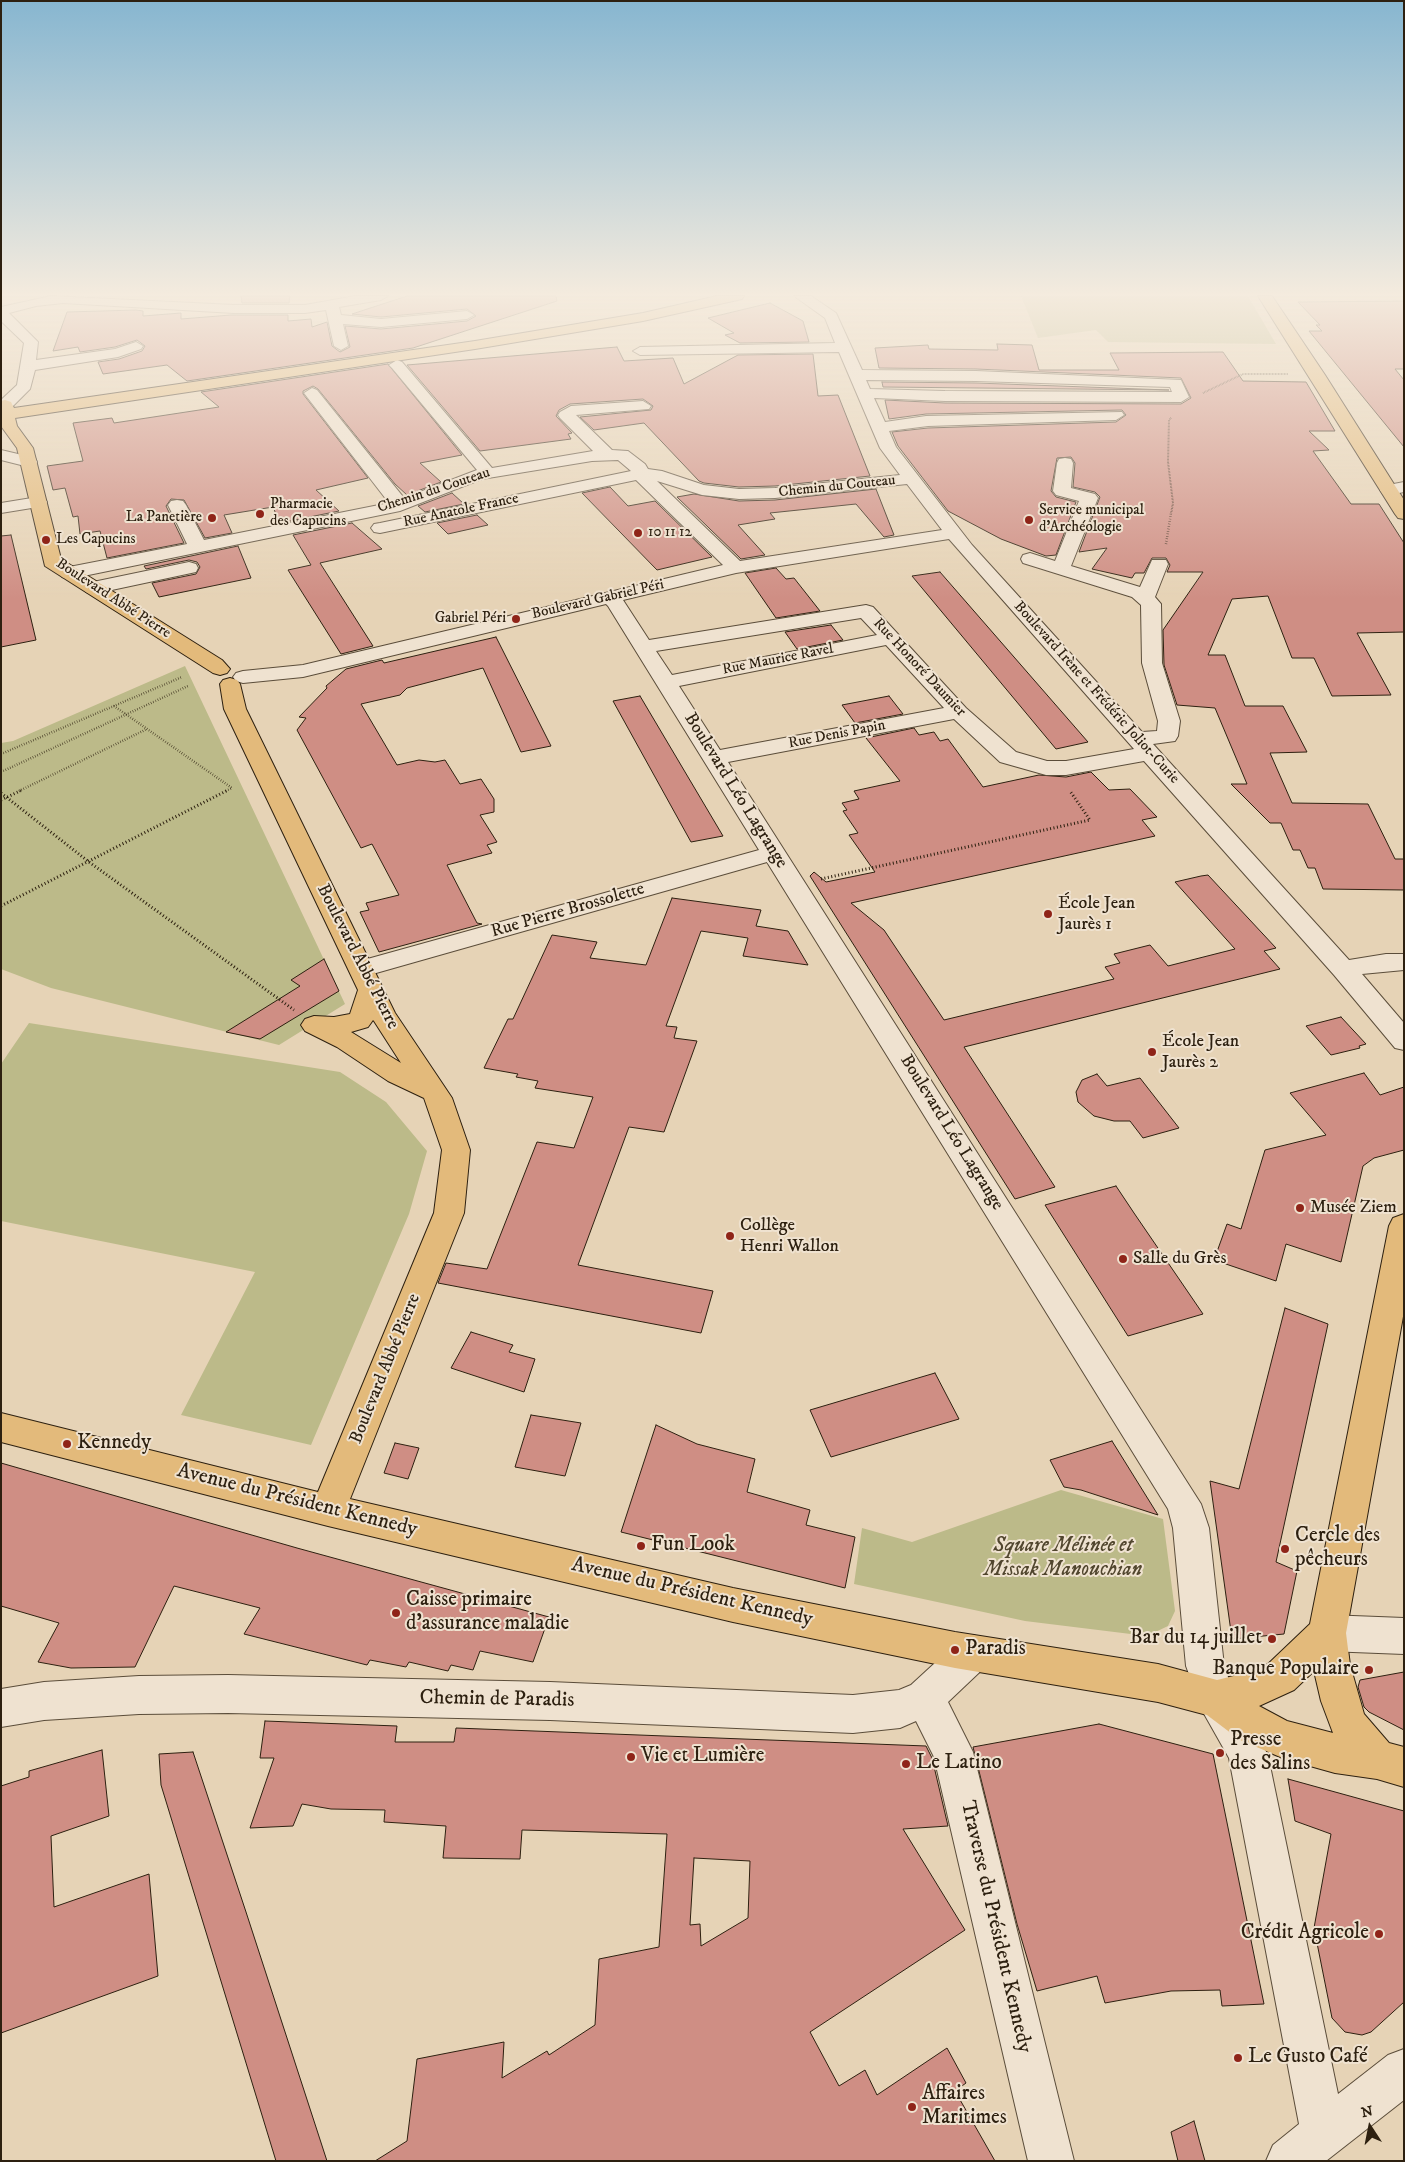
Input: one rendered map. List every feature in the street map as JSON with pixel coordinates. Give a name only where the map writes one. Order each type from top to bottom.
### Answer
[{"type":"main road","points":[[38,405],[91,397]]},
{"type":"main road","points":[[3,410],[97,397]]},
{"type":"main road","points":[[1332,397],[1396,489],[1404,514]]},
{"type":"main road","name":"Boulevard Abbé Pierre","points":[[38,405],[40,418],[30,443],[38,502],[52,562],[215,664],[231,676],[235,709],[382,1015],[438,1098],[456,1150],[450,1213],[328,1510]]},
{"type":"main road","name":"Boulevard Abbé Pierre","points":[[3,410],[9,426],[30,443]]},
{"type":"main road","points":[[314,1025],[334,1026],[359,1021],[366,1010],[366,979]]},
{"type":"main road","points":[[314,1025],[346,1040],[398,1074],[434,1092]]},
{"type":"main road","points":[[1390,1763],[1350,1727],[1336,1683],[1327,1633],[1404,1226]]},
{"type":"main road","name":"Avenue du Président Kennedy","points":[[1,1428],[328,1510],[733,1604],[973,1653],[1158,1683],[1217,1699],[1254,1726],[1285,1740],[1335,1753],[1390,1763]]},
{"type":"main road","points":[[1217,1699],[1258,1688],[1281,1677],[1327,1633]]},
{"type":"street","points":[[3,410],[15,397]]},
{"type":"street","points":[[32,397],[38,405]]},
{"type":"street","points":[[315,397],[387,486],[400,506]]},
{"type":"street","points":[[424,397],[488,473]]},
{"type":"street","name":"Boulevard Irène et Frédéric Joliot-Curie","points":[[865,397],[888,448],[966,549],[1344,969],[1404,1041]]},
{"type":"street","points":[[1003,397],[1010,418]]},
{"type":"street","points":[[1083,397],[1181,397]]},
{"type":"street","points":[[607,454],[566,415],[571,411],[643,406]]},
{"type":"street","points":[[878,427],[917,424],[926,421],[1127,414]]},
{"type":"street","points":[[1,455],[30,443]]},
{"type":"street","name":"Chemin du Couteau","points":[[69,573],[400,506],[488,473],[540,463],[607,454],[622,455],[639,468],[640,474],[656,475],[702,490],[739,494],[775,493],[911,479]]},
{"type":"street","points":[[1060,568],[1090,498],[1062,491],[1065,463]]},
{"type":"street","points":[[640,474],[736,567]]},
{"type":"street","name":"Rue Anatole France","points":[[364,531],[640,474]]},
{"type":"street","points":[[1,508],[38,502]]},
{"type":"street","points":[[177,505],[198,547]]},
{"type":"street","name":"Boulevard Gabriel Péri","points":[[231,676],[303,670],[736,567],[955,533]]},
{"type":"street","points":[[1030,560],[1139,593],[1145,598],[1160,564]]},
{"type":"street","points":[[93,588],[209,564]]},
{"type":"street","name":"Boulevard Léo Lagrange","points":[[609,596],[616,603],[774,852],[1184,1504],[1191,1528],[1201,1644],[1205,1666],[1217,1699],[1236,1730],[1248,1756],[1324,2134]]},
{"type":"street","name":"Rue Honoré Daumier","points":[[643,647],[866,611],[959,712],[1008,757],[1046,768],[1066,768],[1144,746],[1167,736],[1169,722],[1152,663],[1151,604],[1145,598]]},
{"type":"street","name":"Rue Maurice Ravel","points":[[666,682],[891,638]]},
{"type":"street","name":"Rue Denis Papin","points":[[714,758],[959,712]]},
{"type":"street","name":"Rue Pierre Brossolette","points":[[366,979],[774,852]]},
{"type":"street","points":[[1344,969],[1386,962],[1404,962]]},
{"type":"street","points":[[1327,1633],[1404,1636]]},
{"type":"street","name":"Chemin de Paradis","points":[[1,1708],[53,1700],[139,1695],[228,1694],[550,1701],[853,1714],[900,1709],[925,1698],[973,1653]]},
{"type":"street","name":"Traverse du Président Kennedy","points":[[925,1698],[953,1752],[1050,2161]]},
{"type":"street","points":[[1289,2161],[1404,2071]]},
{"type":"path","points":[[1160,564],[1169,536],[1173,503],[1168,462],[1169,420],[1174,414]]},
{"type":"path","points":[[1,754],[182,677]]},
{"type":"path","points":[[1,772],[188,686]]},
{"type":"path","points":[[1,906],[232,788],[114,706]]},
{"type":"path","points":[[1,800],[146,729]]},
{"type":"path","points":[[794,884],[1090,820],[1070,794],[1066,768]]},
{"type":"path","points":[[1,793],[89,862],[314,1025]]},
{"type":"green space","points":[[185,666],[345,1004],[279,1045],[51,988],[1,969],[1,743],[13,741]]},
{"type":"green space","points":[[29,1023],[340,1072],[386,1102],[427,1151],[409,1214],[311,1445],[181,1415],[255,1272],[1,1221],[1,1064]]},
{"type":"green space","name":"Square Mélinée et Missak Manouchian","points":[[1061,1490],[1163,1519],[1175,1611],[1168,1626],[1147,1636],[1025,1621],[854,1584],[862,1528],[912,1542]]},
{"type":"building","points":[[207,397],[305,397],[368,478],[316,490],[339,511],[285,522],[282,518],[278,519],[273,507],[224,515],[232,533],[205,538],[184,500],[171,499],[166,506],[184,543],[107,558],[100,531],[80,534],[78,516],[73,517],[65,488],[53,490],[47,466],[83,461],[73,423],[112,418],[114,423],[219,407]]},
{"type":"building","points":[[324,397],[415,397],[462,455],[420,463],[441,482],[407,495],[395,484]]},
{"type":"building","points":[[434,397],[839,397],[870,476],[775,486],[739,487],[704,483],[699,481],[644,423],[594,430],[580,417],[651,410],[653,406],[643,399],[570,404],[559,410],[556,416],[572,433],[568,434],[571,439],[480,451]]},
{"type":"building","points":[[1315,397],[1335,431],[1309,431],[1329,450],[1313,451],[1351,504],[1379,504],[1404,543],[1404,632],[1357,633],[1391,695],[1332,696],[1314,658],[1292,658],[1268,596],[1232,599],[1208,655],[1225,655],[1245,706],[1283,706],[1307,752],[1270,753],[1292,803],[1368,804],[1395,859],[1404,859],[1404,890],[1323,889],[1315,868],[1308,868],[1300,850],[1293,850],[1281,823],[1270,823],[1231,784],[1247,784],[1215,708],[1177,705],[1164,665],[1163,630],[1203,572],[1167,572],[1170,565],[1166,558],[1152,558],[1144,573],[1135,573],[1132,578],[1092,569],[1107,548],[1079,552],[1100,497],[1095,492],[1073,487],[1075,463],[1071,457],[1057,458],[1051,491],[1056,497],[1076,502],[1056,555],[1046,556],[1001,539],[948,511],[898,446],[892,432],[928,428],[1116,422],[1126,415],[1122,410],[926,414],[889,419],[885,400],[945,403],[1181,404],[1191,398]]},
{"type":"building","points":[[1363,397],[1404,397],[1404,447]]},
{"type":"building","points":[[610,487],[628,506],[655,501],[712,557],[657,570],[582,493]]},
{"type":"building","points":[[876,489],[894,535],[884,537],[856,504],[770,513],[775,519],[738,525],[765,555],[741,559],[677,497],[694,494],[739,501],[775,500]]},
{"type":"building","points":[[452,493],[464,504],[425,512],[418,506]]},
{"type":"building","points":[[477,515],[488,525],[448,534],[437,523]]},
{"type":"building","points":[[352,523],[382,549],[320,563],[373,646],[341,654],[288,570],[311,565],[293,535]]},
{"type":"building","points":[[11,535],[36,640],[1,647],[1,536]]},
{"type":"building","points":[[238,546],[251,578],[159,597],[152,583],[196,574],[200,567],[197,562],[189,560],[146,569],[144,566]]},
{"type":"building","points":[[776,568],[786,579],[794,578],[820,611],[776,618],[745,573]]},
{"type":"building","points":[[940,572],[1088,742],[1056,749],[912,576]]},
{"type":"building","points":[[831,625],[843,640],[797,649],[785,632]]},
{"type":"building","points":[[496,637],[551,746],[521,752],[483,668],[407,688],[400,695],[361,704],[397,765],[419,760],[435,762],[445,760],[460,784],[481,779],[494,799],[494,812],[480,815],[497,842],[487,845],[492,853],[447,865],[477,923],[482,924],[379,952],[360,912],[369,910],[366,903],[399,895],[372,844],[361,848],[297,730],[306,718],[299,717],[327,688],[326,686],[346,669],[382,660],[384,663]]},
{"type":"building","points":[[640,696],[723,836],[691,842],[613,701]]},
{"type":"building","points":[[889,696],[903,714],[855,723],[842,705]]},
{"type":"building","points":[[914,728],[919,735],[934,732],[940,741],[948,739],[983,787],[1039,775],[1066,777],[1091,772],[1109,790],[1130,789],[1157,817],[1142,820],[1155,836],[851,903],[884,930],[944,1020],[1114,979],[1105,967],[1120,963],[1114,954],[1150,945],[1168,966],[1235,949],[1175,882],[1201,876],[1208,875],[1276,948],[1264,951],[1280,969],[964,1047],[1055,1187],[1015,1199],[810,876],[814,872],[826,882],[875,872],[849,835],[858,833],[843,811],[847,810],[842,803],[859,799],[854,791],[900,781],[866,738]]},
{"type":"building","points":[[672,898],[761,910],[756,926],[788,931],[808,965],[743,956],[748,938],[701,931],[666,1026],[677,1027],[674,1038],[697,1041],[664,1132],[629,1127],[578,1265],[713,1291],[701,1333],[438,1283],[446,1263],[487,1269],[537,1142],[574,1148],[593,1097],[535,1088],[538,1081],[516,1077],[518,1074],[484,1068],[508,1019],[513,1019],[552,935],[597,942],[590,958],[646,965]]},
{"type":"building","points":[[324,959],[339,991],[260,1039],[226,1032],[300,986],[291,980]]},
{"type":"building","points":[[1341,1017],[1366,1044],[1359,1046],[1360,1048],[1331,1055],[1306,1026]]},
{"type":"building","points":[[1364,1073],[1380,1095],[1404,1087],[1404,1150],[1374,1158],[1363,1166],[1341,1262],[1286,1244],[1276,1281],[1214,1260],[1227,1224],[1241,1229],[1265,1150],[1326,1135],[1290,1093]]},
{"type":"building","points":[[1097,1074],[1107,1086],[1140,1078],[1179,1128],[1143,1138],[1130,1121],[1114,1121],[1094,1116],[1078,1102],[1076,1092],[1082,1080]]},
{"type":"building","name":"Salle du Grès","points":[[1116,1186],[1203,1314],[1128,1336],[1045,1205]]},
{"type":"building","points":[[1285,1308],[1328,1324],[1276,1562],[1297,1571],[1284,1634],[1232,1639],[1210,1481],[1239,1489]]},
{"type":"building","points":[[471,1332],[513,1345],[509,1352],[535,1359],[524,1392],[451,1368]]},
{"type":"building","points":[[935,1373],[959,1419],[831,1457],[810,1410]]},
{"type":"building","points":[[531,1415],[581,1423],[565,1476],[515,1467]]},
{"type":"building","points":[[656,1425],[697,1444],[755,1459],[747,1492],[810,1510],[806,1525],[855,1537],[845,1588],[621,1532]]},
{"type":"building","points":[[1112,1441],[1158,1515],[1081,1490],[1064,1487],[1050,1460]]},
{"type":"building","points":[[395,1443],[419,1448],[408,1479],[384,1473]]},
{"type":"building","points":[[1,1463],[297,1548],[549,1617],[533,1662],[480,1651],[473,1670],[451,1665],[448,1671],[409,1662],[406,1667],[370,1660],[367,1665],[244,1634],[260,1608],[174,1586],[135,1667],[71,1668],[38,1662],[59,1623],[1,1606]]},
{"type":"building","points":[[1404,1672],[1404,1730],[1369,1712],[1364,1707],[1358,1687],[1360,1680]]},
{"type":"building","points":[[265,1721],[397,1726],[395,1742],[454,1742],[456,1728],[926,1746],[932,1758],[948,1826],[903,1829],[965,1930],[810,2032],[839,2086],[865,2070],[877,2095],[947,2048],[966,2083],[955,2091],[995,2161],[375,2161],[407,2141],[417,2059],[504,2042],[502,2078],[547,2051],[549,2055],[595,2025],[599,1959],[659,1947],[667,1834],[522,1830],[520,1859],[443,1858],[446,1826],[384,1822],[385,1810],[331,1809],[302,1804],[293,1826],[250,1828],[274,1758],[260,1758]],"holes":[[[694,1858],[750,1861],[748,1918],[701,1946],[700,1924],[690,1925]]]},
{"type":"building","points":[[1099,1724],[1213,1754],[1264,2004],[1222,2006],[1220,1990],[1171,1991],[1105,2003],[1097,1976],[1037,1991],[1017,1924],[973,1747]]},
{"type":"building","points":[[102,1750],[109,1816],[51,1836],[54,1907],[149,1874],[158,1976],[1,2033],[1,1786],[29,1777],[29,1771]]},
{"type":"building","points":[[193,1752],[327,2161],[276,2161],[161,1785],[159,1754]]},
{"type":"building","points":[[1288,1779],[1404,1811],[1404,2002],[1371,2032],[1362,2035],[1345,2032],[1332,2018],[1314,1928],[1331,1834],[1295,1821]]},
{"type":"building","points":[[1194,2121],[1205,2161],[1178,2161],[1171,2132]]},
{"type":"place","name":"Pharmacie des Capucins","points":[[260,514]]},
{"type":"place","name":"La Panetière","points":[[212,518]]},
{"type":"place","name":"Service municipal d'Archéologie","points":[[1029,520]]},
{"type":"place","name":"10 11 12","points":[[638,533]]},
{"type":"place","name":"Les Capucins","points":[[46,540]]},
{"type":"place","name":"Gabriel Péri","points":[[516,619]]},
{"type":"place","name":"École Jean Jaurès 1","points":[[1048,914]]},
{"type":"place","name":"École Jean Jaurès 2","points":[[1152,1052]]},
{"type":"place","name":"Musée Ziem","points":[[1300,1208]]},
{"type":"place","name":"Collège Henri Wallon","points":[[730,1236]]},
{"type":"place","name":"Salle du Grès","points":[[1123,1259]]},
{"type":"place","name":"Kennedy","points":[[67,1444]]},
{"type":"place","name":"Fun Look","points":[[641,1546]]},
{"type":"place","name":"Cercle des pêcheurs","points":[[1285,1549]]},
{"type":"place","name":"Caisse primaire d'assurance maladie","points":[[396,1613]]},
{"type":"place","name":"Bar du 14 juillet","points":[[1272,1639]]},
{"type":"place","name":"Paradis","points":[[955,1650]]},
{"type":"place","name":"Banque Populaire","points":[[1369,1670]]},
{"type":"place","name":"Presse des Salins","points":[[1220,1753]]},
{"type":"place","name":"Vie et Lumière","points":[[631,1757]]},
{"type":"place","name":"Le Latino","points":[[906,1764]]},
{"type":"place","name":"Crédit Agricole","points":[[1379,1934]]},
{"type":"place","name":"Le Gusto Café","points":[[1238,2058]]},
{"type":"place","name":"Affaires Maritimes","points":[[912,2107]]}]
